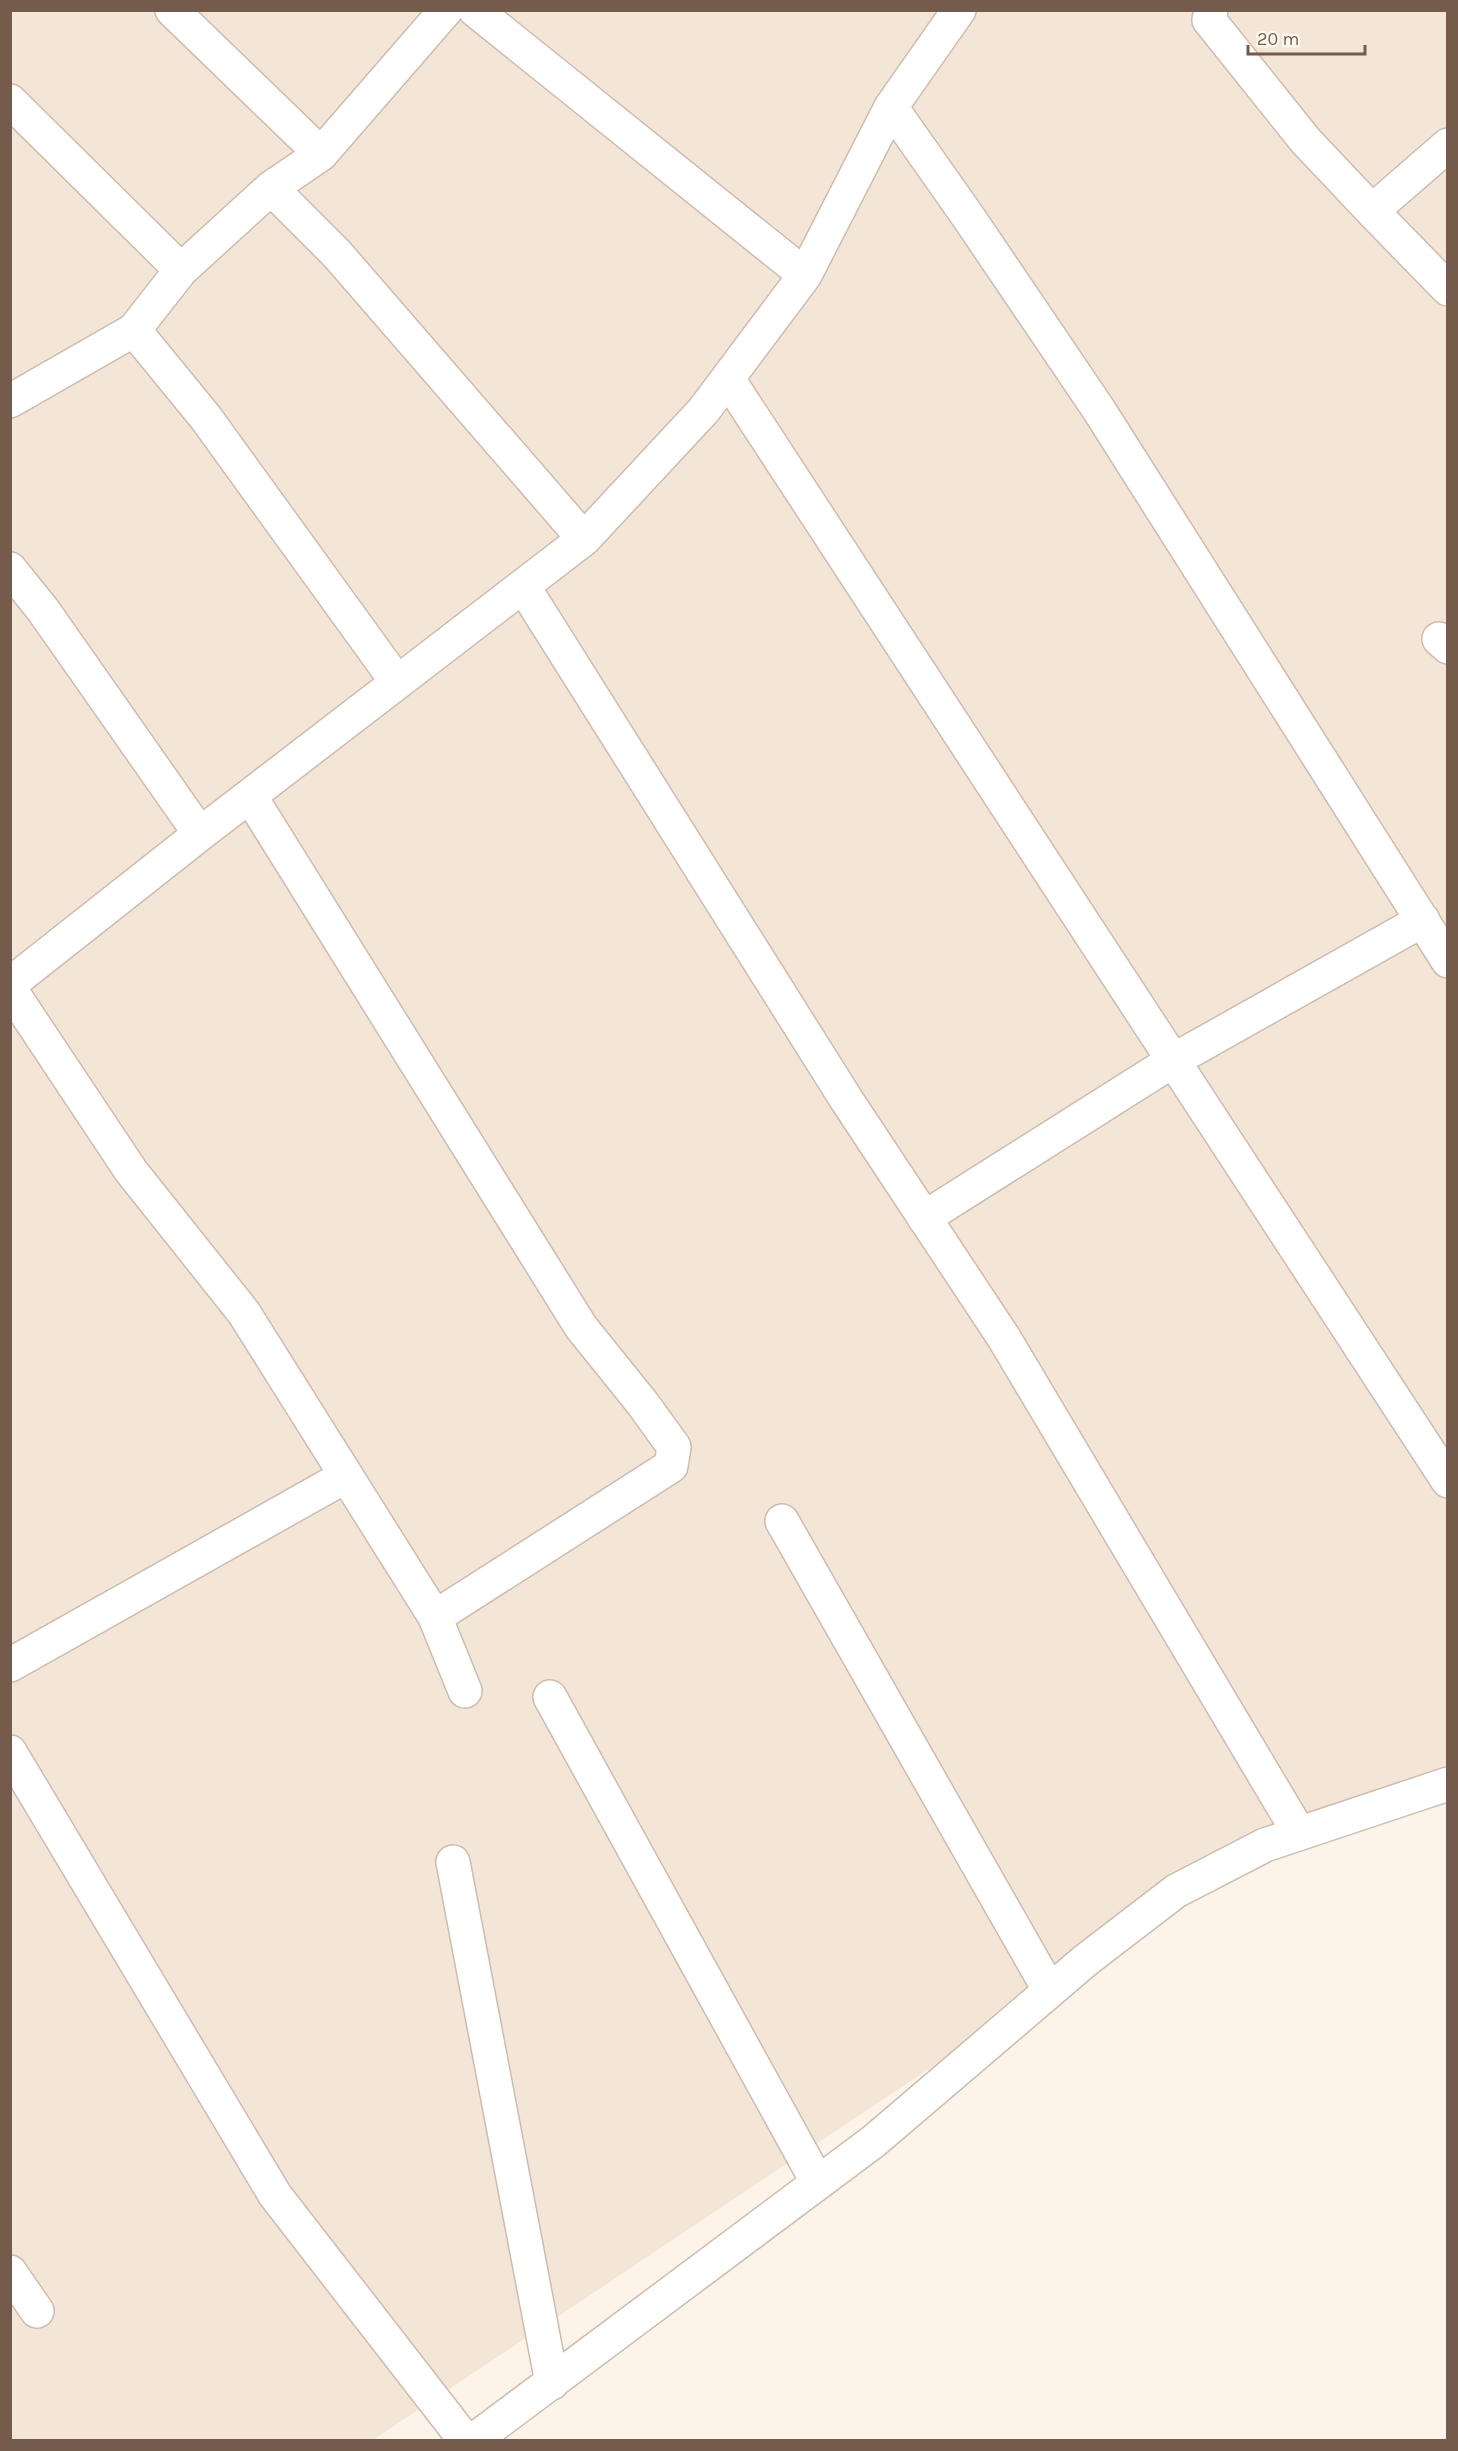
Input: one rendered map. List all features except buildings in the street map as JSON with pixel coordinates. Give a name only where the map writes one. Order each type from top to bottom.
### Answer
[{"type":"street","points":[[172,10],[321,154]]},
{"type":"street","points":[[11,400],[134,330],[181,270],[271,188],[321,154],[446,10]]},
{"type":"street","points":[[475,10],[805,275]]},
{"type":"street","points":[[10,984],[200,834],[584,539],[704,410],[805,275],[891,107],[959,10]]},
{"type":"street","points":[[1211,10],[1209,20],[1305,140],[1448,289]]},
{"type":"street","points":[[10,101],[181,270]]},
{"type":"street","points":[[891,107],[976,227],[1092,400],[1448,961]]},
{"type":"street","points":[[1372,211],[1448,145]]},
{"type":"street","points":[[271,188],[337,254],[584,539]]},
{"type":"street","points":[[134,330],[206,418],[398,682]]},
{"type":"street","points":[[728,379],[1448,1481]]},
{"type":"street","points":[[10,569],[43,610],[200,834]]},
{"type":"street","points":[[523,586],[846,1099],[1004,1338],[1299,1833]]},
{"type":"street","points":[[250,796],[581,1327],[643,1404],[674,1448],[670,1466],[435,1617]]},
{"type":"street","points":[[924,1218],[1173,1060],[1422,920]]},
{"type":"street","points":[[10,989],[131,1171],[244,1313],[435,1617],[465,1691]]},
{"type":"street","points":[[10,1665],[346,1476]]},
{"type":"street","points":[[782,1521],[1050,1991]]},
{"type":"street","points":[[550,1696],[818,2183]]},
{"type":"street","points":[[10,1752],[275,2196],[465,2440]]},
{"type":"street","points":[[474,2440],[874,2141],[1086,1960],[1176,1892],[1265,1845],[1448,1784]]},
{"type":"street","points":[[453,1862],[552,2383]]},
{"type":"street","points":[[10,2272],[37,2311]]},
{"type":"shaded area","points":[[11,11],[1447,11],[1447,1804],[1242,1860],[373,2440],[11,2440]]}]
